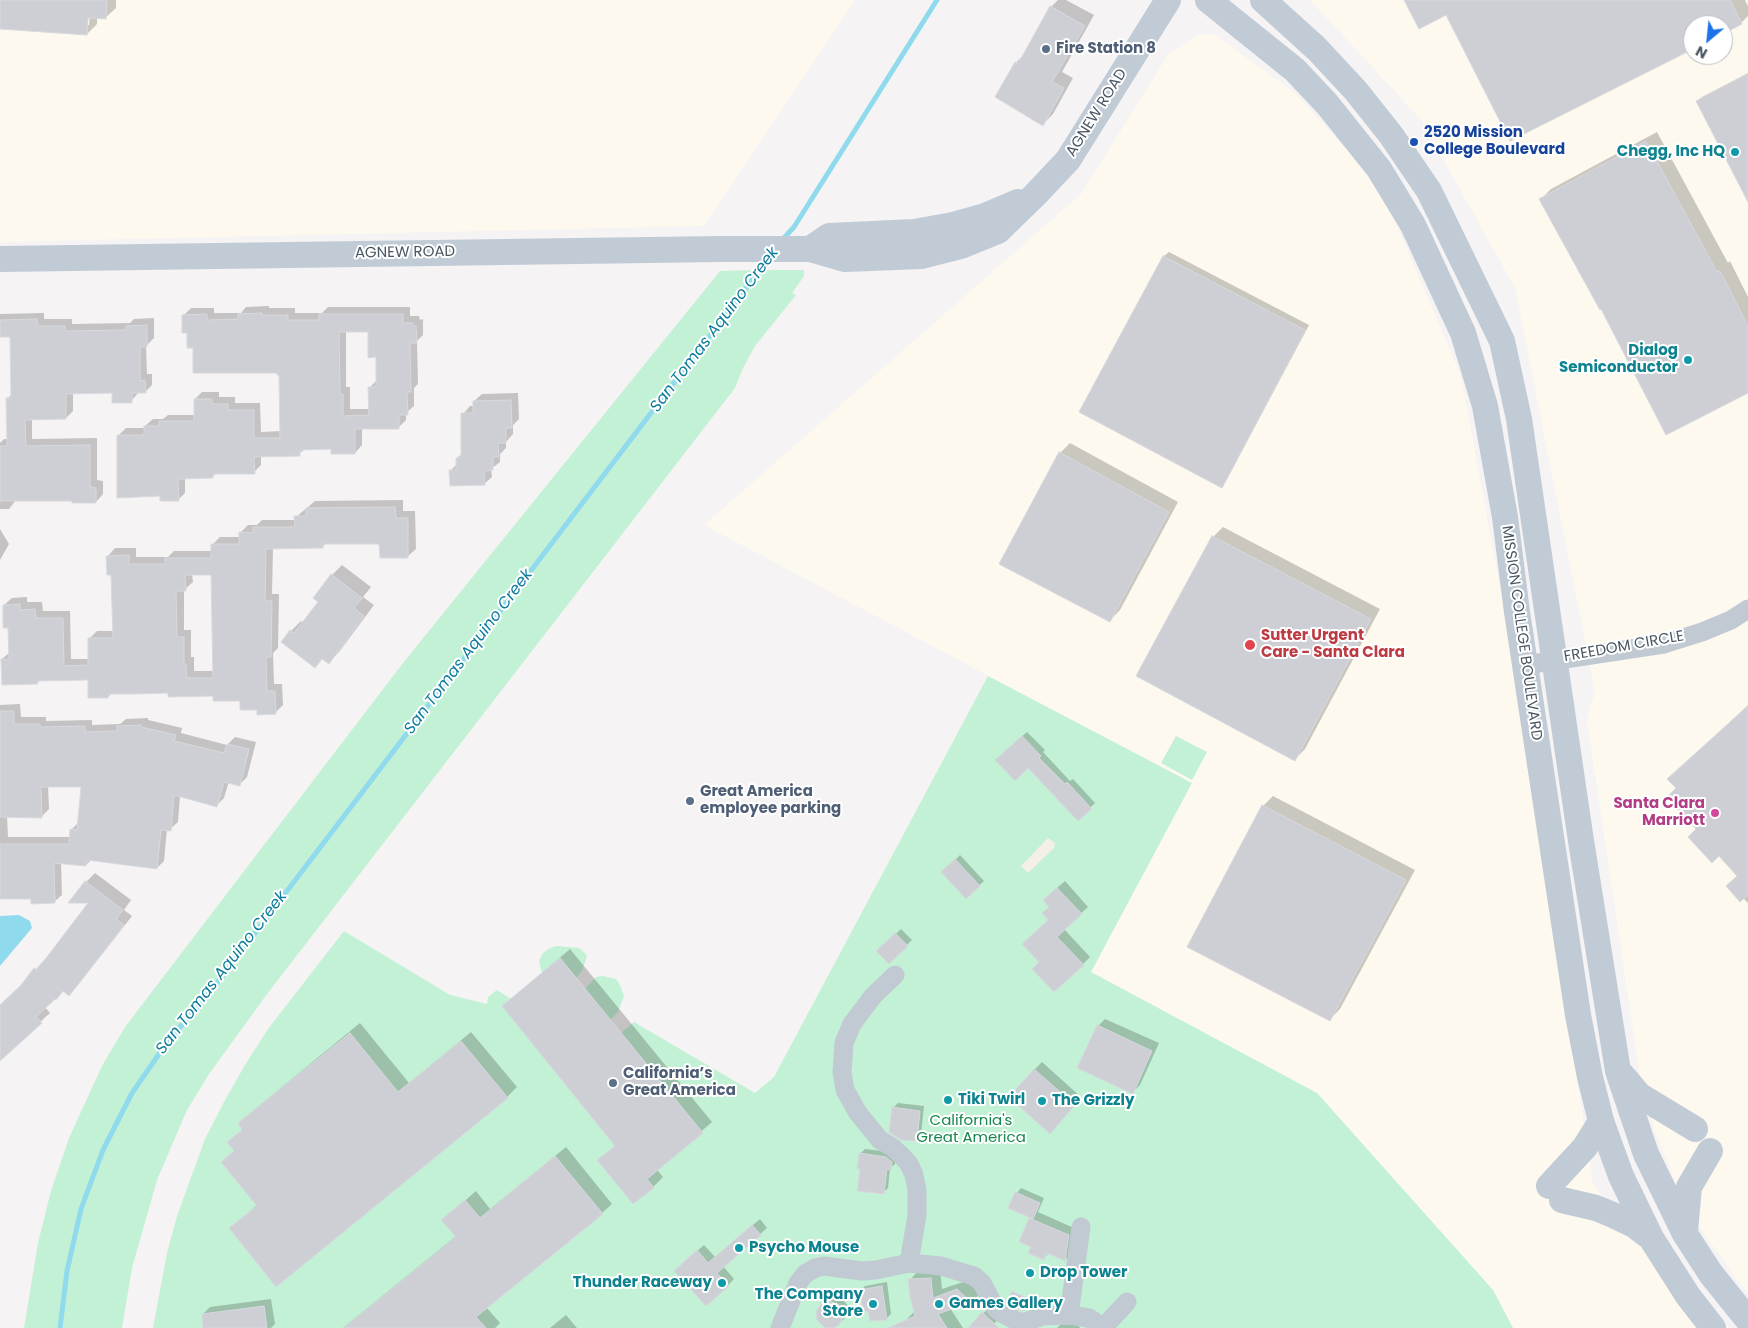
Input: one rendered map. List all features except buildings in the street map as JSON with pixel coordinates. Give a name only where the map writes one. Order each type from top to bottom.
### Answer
[{"type":"main road","name":"AGNEW ROAD","points":[[0,259],[810,249],[830,236],[914,232],[953,225],[985,216],[1035,195],[1068,160],[1168,0]]},
{"type":"main road","name":"MISSION COLLEGE BOULEVARD","points":[[1208,0],[1295,70],[1327,104],[1379,169],[1419,237],[1463,333],[1485,406],[1505,517],[1578,1015],[1601,1121],[1621,1176],[1651,1238],[1683,1289],[1714,1328]]},
{"type":"main road","name":"MISSION COLLEGE BOULEVARD","points":[[1263,0],[1317,48],[1356,91],[1391,135],[1430,191],[1502,341],[1519,418],[1580,841],[1618,1071],[1646,1154],[1685,1234],[1711,1274],[1748,1320]]},
{"type":"main road","points":[[1618,1071],[1639,1095],[1695,1129]]},
{"type":"main road","points":[[1601,1121],[1556,1193],[1634,1225],[1651,1238]]},
{"type":"main road","points":[[1685,1234],[1689,1187],[1710,1150]]},
{"type":"street","name":"FREEDOM CIRCLE","points":[[1526,665],[1664,644],[1724,623],[1748,609]]},
{"type":"street","points":[[895,975],[873,996],[852,1024],[844,1043],[842,1072],[845,1090],[858,1112],[880,1140],[892,1147],[900,1155],[914,1175],[917,1190],[917,1215],[909,1263]]},
{"type":"street","points":[[1069,1315],[1082,1227]]},
{"type":"street","points":[[780,1328],[798,1283],[805,1274],[815,1268],[824,1266],[862,1271],[909,1263],[941,1266],[974,1276],[982,1283],[996,1309],[1019,1322],[1026,1322],[1042,1316],[1069,1315],[1089,1318],[1104,1328],[1127,1302]]},
{"type":"shaded area","points":[[0,0],[855,0],[704,226],[0,242]]},
{"type":"shaded area","points":[[1310,0],[1748,0],[1748,1294],[1704,1234],[1679,1190],[1654,1129],[1639,1071],[1587,721],[1595,692],[1515,288],[1422,121]]},
{"type":"shaded area","points":[[1213,34],[1293,91],[1380,186],[1461,376],[1515,668],[1593,1184],[1714,1328],[1513,1328],[1493,1290],[1317,1093],[1091,972],[1191,783],[704,525],[1081,194],[1168,55],[1197,35]]},
{"type":"green space","points":[[804,270],[804,276],[792,293],[796,295],[755,346],[735,388],[267,994],[209,1074],[187,1110],[157,1180],[132,1268],[122,1328],[24,1328],[38,1243],[51,1191],[69,1138],[102,1066],[125,1027],[403,663],[720,271]]},
{"type":"green space","name":"California's Great America","points":[[988,676],[1192,783],[1091,972],[1317,1093],[1493,1290],[1513,1328],[153,1328],[167,1253],[177,1216],[205,1139],[245,1065],[268,1029],[344,931],[450,995],[487,1004],[488,997],[497,990],[511,999],[542,973],[539,961],[542,954],[548,949],[556,946],[579,948],[587,956],[582,971],[576,978],[585,989],[596,977],[603,976],[616,979],[620,985],[624,996],[618,1012],[610,1020],[621,1033],[634,1022],[755,1093],[774,1077]]},
{"type":"green space","points":[[1176,736],[1207,752],[1192,780],[1161,763]]},
{"type":"sand","points":[[1048,838],[1055,843],[1054,848],[1028,873],[1021,866]]},
{"type":"water","points":[[19,915],[30,921],[32,928],[0,966],[0,916]]},
{"type":"waterway","name":"San Tomas Aquino Creek","points":[[783,239],[794,227],[937,0]]},
{"type":"waterway","name":"San Tomas Aquino Creek","points":[[60,1328],[67,1271],[81,1209],[103,1150],[132,1093],[168,1041],[207,996],[769,258]]},
{"type":"place","name":"Fire Station 8","points":[[1046,49]]},
{"type":"place","name":"2520 Mission College Boulevard","points":[[1414,142]]},
{"type":"place","name":"Chegg, Inc HQ","points":[[1735,152]]},
{"type":"place","name":"Dialog Semiconductor","points":[[1688,360]]},
{"type":"place","name":"Sutter Urgent Care - Santa Clara","points":[[1250,645]]},
{"type":"place","name":"Great America employee parking","points":[[690,801]]},
{"type":"place","name":"Santa Clara Marriott","points":[[1715,813]]},
{"type":"place","name":"California’s Great America","points":[[613,1083]]},
{"type":"place","name":"Tiki Twirl","points":[[948,1100]]},
{"type":"place","name":"The Grizzly","points":[[1042,1101]]},
{"type":"place","name":"Psycho Mouse","points":[[739,1248]]},
{"type":"place","name":"Drop Tower","points":[[1030,1273]]},
{"type":"place","name":"Thunder Raceway","points":[[722,1283]]},
{"type":"place","name":"The Company Store","points":[[873,1304]]},
{"type":"place","name":"Games Gallery","points":[[939,1304]]}]
